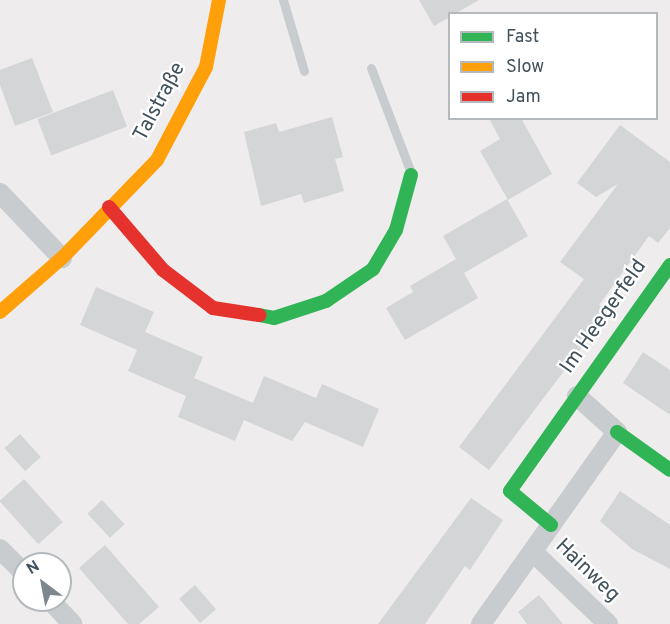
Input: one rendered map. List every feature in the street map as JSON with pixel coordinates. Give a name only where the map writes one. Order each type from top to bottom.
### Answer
[{"type":"street","name":"Talstraße","points":[[0,312],[62,258],[157,160],[206,67],[219,0]]},
{"type":"street","points":[[109,207],[163,270],[213,308],[274,318],[326,301],[373,269],[396,230],[411,175]]},
{"type":"street","points":[[0,193],[62,258]]},
{"type":"street","name":"Im Heegerfeld","points":[[551,525],[510,491],[670,265]]},
{"type":"street","name":"Im Heegerfeld","points":[[577,396],[617,432],[670,470]]},
{"type":"street","points":[[481,624],[617,432]]},
{"type":"street","points":[[0,549],[12,561]]},
{"type":"street","name":"Hainweg","points":[[533,552],[608,624]]},
{"type":"street","points":[[61,612],[72,624]]},
{"type":"lane","points":[[283,0],[304,70]]},
{"type":"lane","points":[[371,68],[411,175]]},
{"type":"building","points":[[419,0],[479,0],[458,12],[448,12],[448,18],[434,26]]},
{"type":"building","points":[[32,58],[53,112],[15,126],[0,85],[0,70]]},
{"type":"building","points":[[113,90],[127,126],[51,155],[37,119]]},
{"type":"building","points":[[332,117],[343,157],[335,159],[344,191],[304,203],[301,194],[261,206],[244,132],[276,123],[279,132]]},
{"type":"building","points":[[490,120],[522,120],[552,174],[508,200],[480,151],[500,139]]},
{"type":"building","points":[[620,125],[670,162],[670,228],[658,243],[649,236],[599,305],[607,311],[601,322],[489,470],[459,447],[584,279],[560,262],[618,184],[596,197],[577,183]]},
{"type":"building","points":[[507,199],[528,236],[464,273],[478,298],[405,340],[386,308],[413,292],[410,286],[456,259],[443,236]]},
{"type":"building","points":[[96,287],[154,312],[145,332],[203,357],[194,378],[253,403],[264,376],[316,398],[322,384],[379,409],[363,447],[305,422],[292,441],[244,420],[235,441],[178,417],[186,396],[128,371],[137,350],[80,325]]},
{"type":"building","points":[[643,352],[670,370],[670,415],[623,383]]},
{"type":"building","points":[[20,434],[41,457],[25,471],[4,448]]},
{"type":"building","points":[[24,479],[63,522],[38,544],[0,502]]},
{"type":"building","points":[[620,491],[670,525],[670,569],[632,549],[600,521]]},
{"type":"building","points":[[471,498],[503,520],[470,570],[465,566],[425,624],[378,624]]},
{"type":"building","points":[[102,500],[125,524],[110,538],[87,514]]},
{"type":"building","points":[[105,545],[159,607],[139,624],[128,624],[79,568]]},
{"type":"building","points":[[195,585],[216,609],[200,623],[179,599]]},
{"type":"building","points":[[539,595],[563,624],[527,624],[518,612]]},
{"type":"traffic: fast","points":[[259,315],[274,318],[326,301],[373,269],[396,230],[411,175]]},
{"type":"traffic: fast","points":[[551,525],[510,491],[670,265]]},
{"type":"traffic: fast","points":[[617,432],[670,470]]},
{"type":"traffic: slow","points":[[0,312],[62,258],[157,160],[206,67],[219,0]]},
{"type":"traffic: jam","points":[[109,207],[163,270],[213,308],[259,315]]}]
